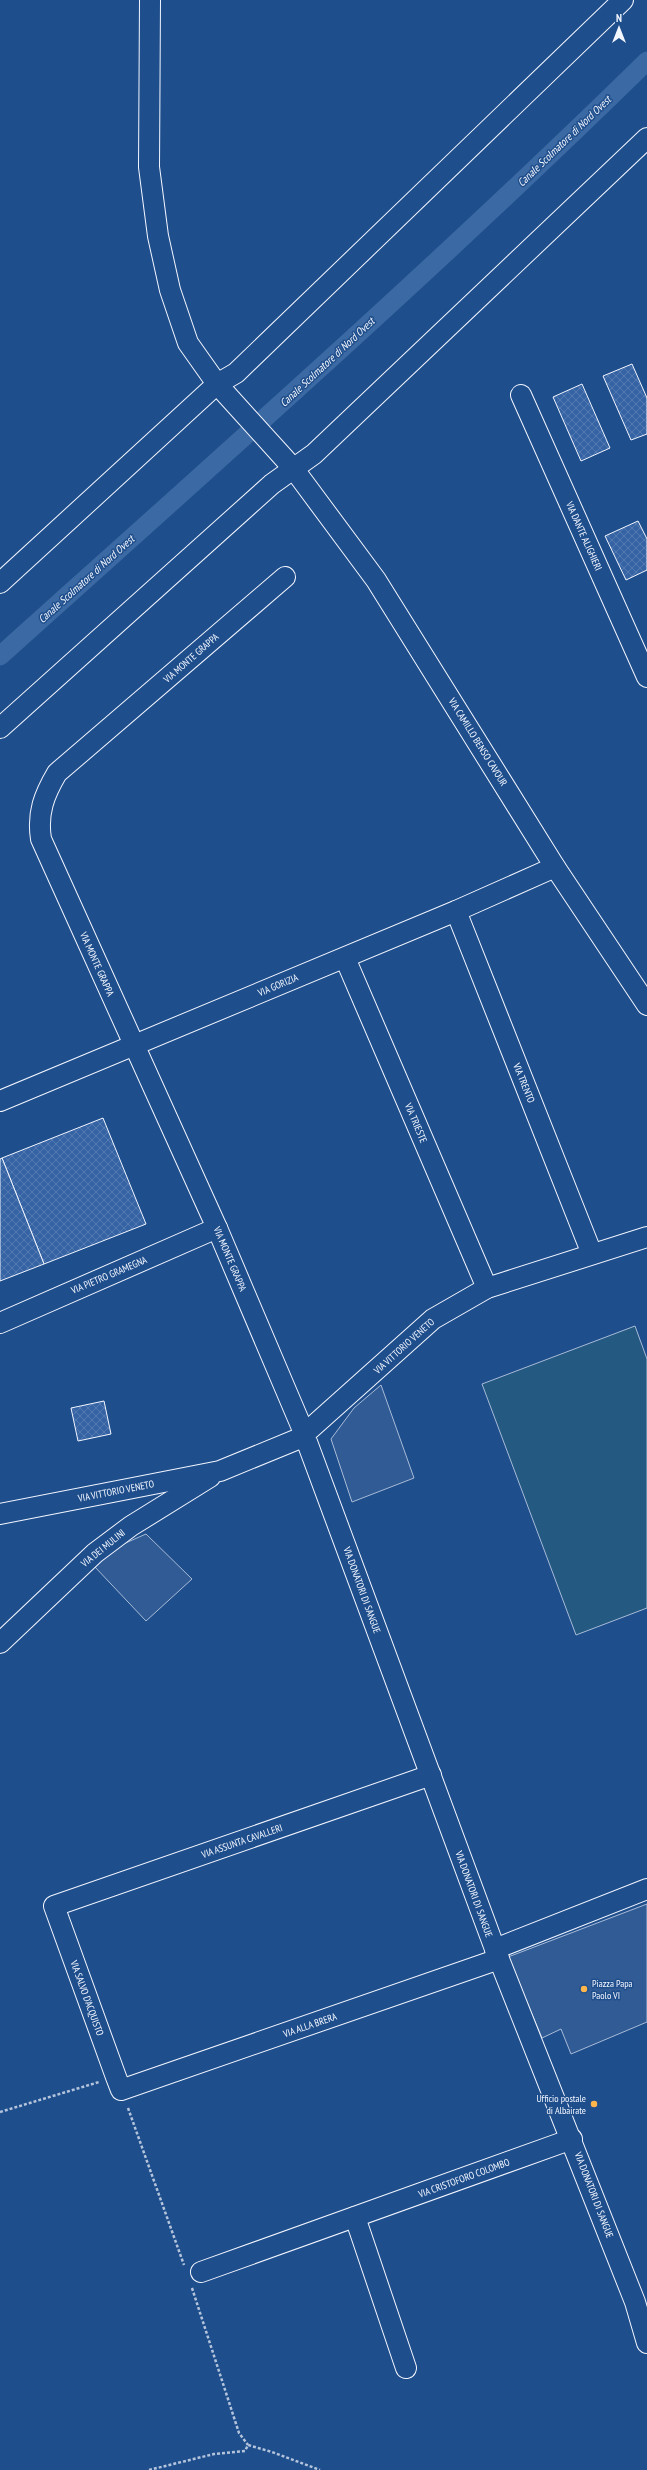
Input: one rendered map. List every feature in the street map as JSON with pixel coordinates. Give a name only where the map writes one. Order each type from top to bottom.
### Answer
[{"type":"street","name":"VIA CAMILLO BENSO CAVOUR","points":[[150,0],[150,167],[158,236],[170,290],[188,343],[221,389],[293,469],[376,580],[555,868],[646,1001]]},
{"type":"street","points":[[0,583],[221,389],[623,0]]},
{"type":"street","points":[[0,728],[293,469],[314,454],[647,138]]},
{"type":"street","name":"VIA DANTE ALIGHIERI","points":[[521,394],[647,677]]},
{"type":"street","name":"VIA MONTE GRAPPA","points":[[285,577],[57,773],[47,789],[41,806],[39,822],[41,839],[217,1228],[304,1434]]},
{"type":"street","name":"VIA GORIZIA","points":[[0,1101],[345,958],[555,868]]},
{"type":"street","name":"VIA TRENTO","points":[[456,911],[592,1254]]},
{"type":"street","name":"VIA TRIESTE","points":[[345,958],[487,1288]]},
{"type":"street","name":"VIA PIETRO GRAMEGNA","points":[[0,1322],[217,1228]]},
{"type":"street","name":"VIA VITTORIO VENETO","points":[[0,1514],[220,1471],[304,1434],[434,1319],[487,1288],[647,1237]]},
{"type":"street","name":"VIA DONATORI DI SANGUE","points":[[304,1434],[497,1954],[572,2139],[635,2302],[647,2343]]},
{"type":"street","name":"VIA DEI MULINI","points":[[0,1643],[95,1553],[131,1526],[220,1471]]},
{"type":"street","name":"VIA ASSUNTA CAVALLERI","points":[[54,1906],[430,1775]]},
{"type":"street","name":"VIA ALLA BRERA","points":[[118,2084],[497,1954],[647,1889]]},
{"type":"street","name":"VIA SALVO D'ACQUISTO","points":[[54,1906],[118,2084]]},
{"type":"street","name":"VIA CRISTOFORO COLOMBO","points":[[201,2272],[572,2139]]},
{"type":"street","points":[[355,2217],[406,2368]]},
{"type":"path","points":[[0,2112],[118,2084]]},
{"type":"path","points":[[149,2470],[214,2454],[245,2451],[248,2445],[320,2470]]},
{"type":"shaded area","points":[[635,1326],[647,1359],[647,1608],[576,1635],[482,1384]]},
{"type":"shaded area","points":[[381,1385],[414,1478],[352,1502],[331,1439],[354,1408]]},
{"type":"shaded area","points":[[146,1534],[192,1579],[146,1621],[94,1566],[121,1545]]},
{"type":"shaded area","name":"Piazza Papa Paolo VI","points":[[647,1904],[647,2022],[571,2054],[561,2029],[542,2038],[508,1957]]},
{"type":"building","points":[[632,364],[647,398],[647,434],[631,440],[603,376]]},
{"type":"building","points":[[582,384],[610,448],[581,461],[553,397]]},
{"type":"building","points":[[638,521],[647,539],[647,570],[626,580],[605,536]]},
{"type":"building","points":[[103,1118],[146,1224],[44,1264],[2,1158]]},
{"type":"building","points":[[2,1158],[44,1264],[0,1281],[0,1159]]},
{"type":"building","points":[[104,1401],[111,1434],[78,1441],[71,1408]]},
{"type":"waterway","name":"Canale Scolmatore di Nord Ovest","points":[[0,656],[408,288],[647,61]]},
{"type":"place","name":"Piazza Papa Paolo VI","points":[[584,1989]]},
{"type":"place","name":"Ufficio postale di Albairate","points":[[594,2104]]}]
